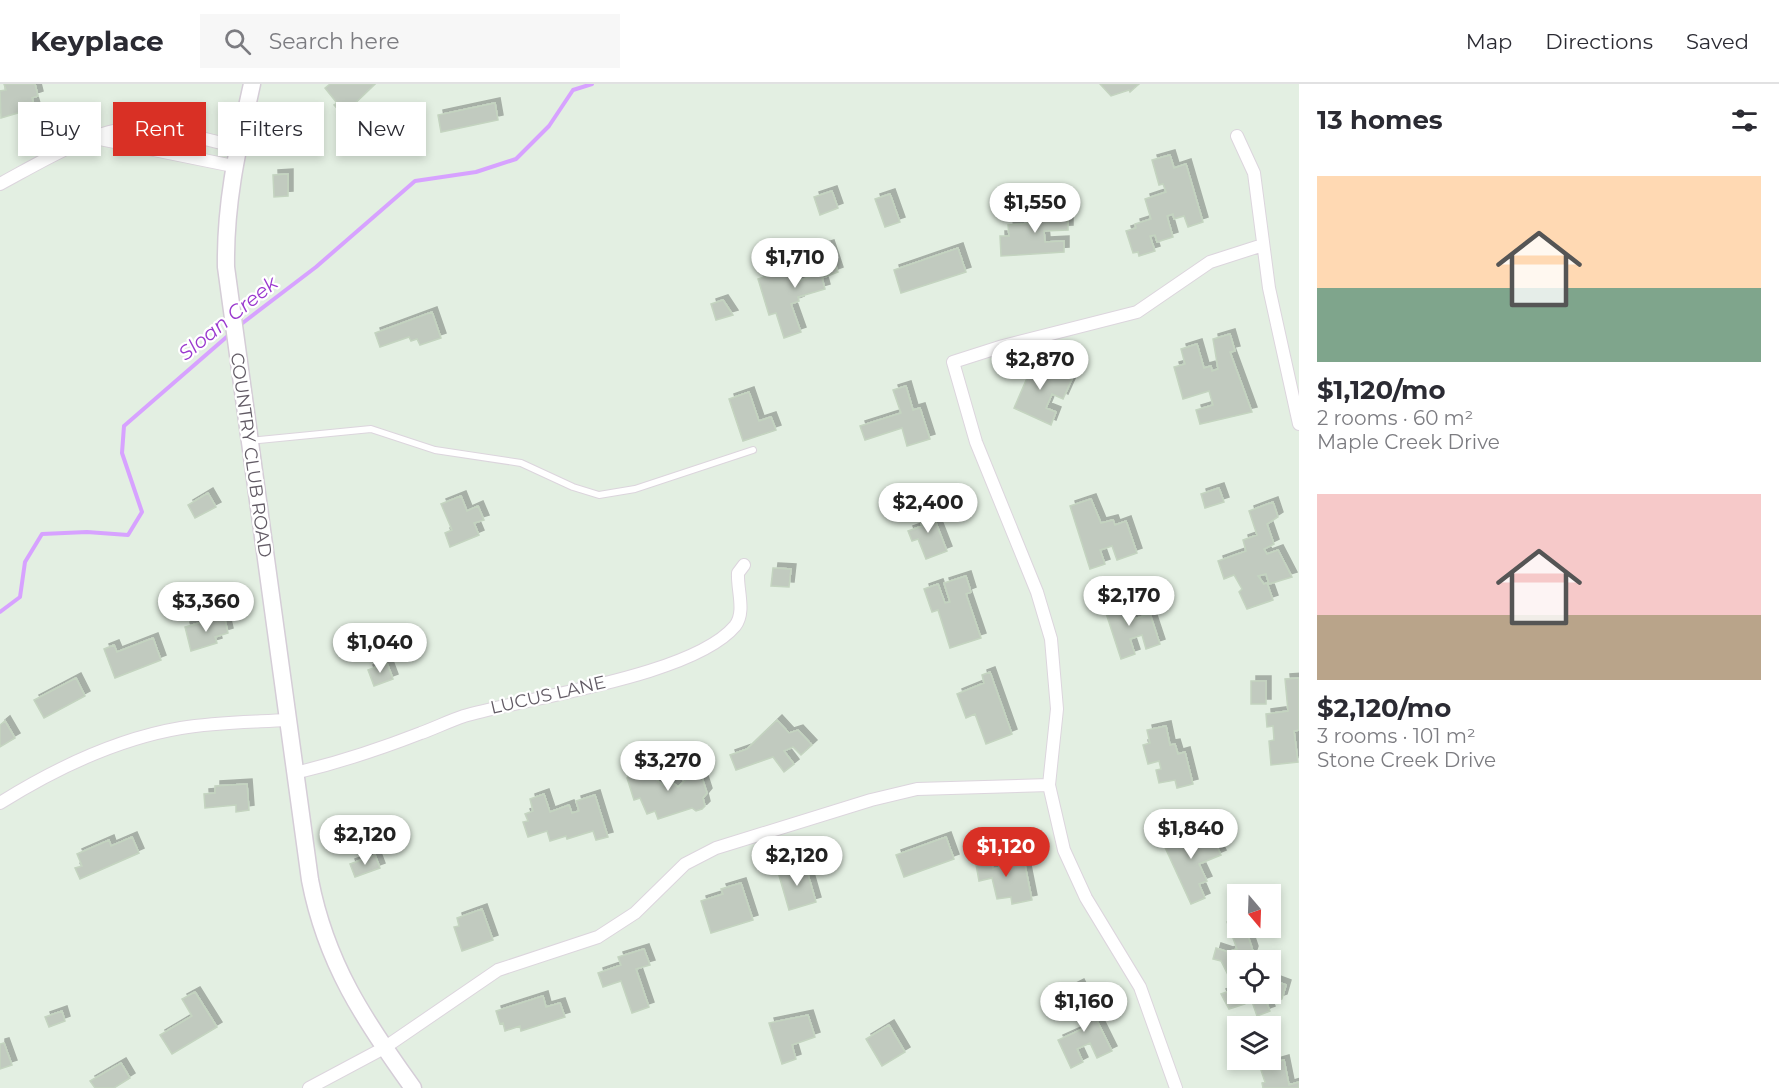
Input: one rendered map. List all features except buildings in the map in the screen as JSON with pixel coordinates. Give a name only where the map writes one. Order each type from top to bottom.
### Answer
[{"type":"main road","name":"COUNTRY CLUB ROAD","points":[[248,102],[252,84]]},
{"type":"main road","name":"COUNTRY CLUB ROAD","points":[[236,156],[225,222],[229,299],[310,880],[321,928],[335,966],[384,1048],[413,1088]]},
{"type":"street","points":[[101,137],[130,128],[163,130],[218,142]]},
{"type":"street","points":[[1238,136],[1254,173],[1269,288],[1299,424]]},
{"type":"street","points":[[101,139],[233,166]]},
{"type":"street","points":[[0,184],[52,156]]},
{"type":"street","points":[[1176,1088],[1140,987],[1086,898],[1064,850],[1049,785],[1057,709],[1051,639],[1037,592],[976,442],[953,363],[1003,346],[1137,312],[1210,262],[1263,245]]},
{"type":"street","name":"LUCUS LANE","points":[[295,773],[329,765],[460,717],[500,706],[566,693],[656,668],[698,652],[725,636],[736,625],[741,615],[738,573],[744,565]]},
{"type":"street","points":[[0,803],[90,754],[148,736],[182,728],[287,720]]},
{"type":"street","points":[[309,1088],[384,1048],[498,970],[598,937],[635,913],[685,864],[716,848],[871,800],[917,789],[1049,785]]},
{"type":"lane","points":[[249,441],[371,429],[435,450],[521,463],[573,487],[599,495],[635,489],[753,450]]},
{"type":"waterway","name":"Sloan Creek","points":[[240,325],[316,267],[415,181],[476,172],[516,159],[549,126],[573,90],[592,84]]},
{"type":"waterway","name":"Sloan Creek","points":[[0,612],[20,597],[25,562],[42,534],[87,532],[128,535],[142,512],[122,453],[124,426],[230,334]]}]
